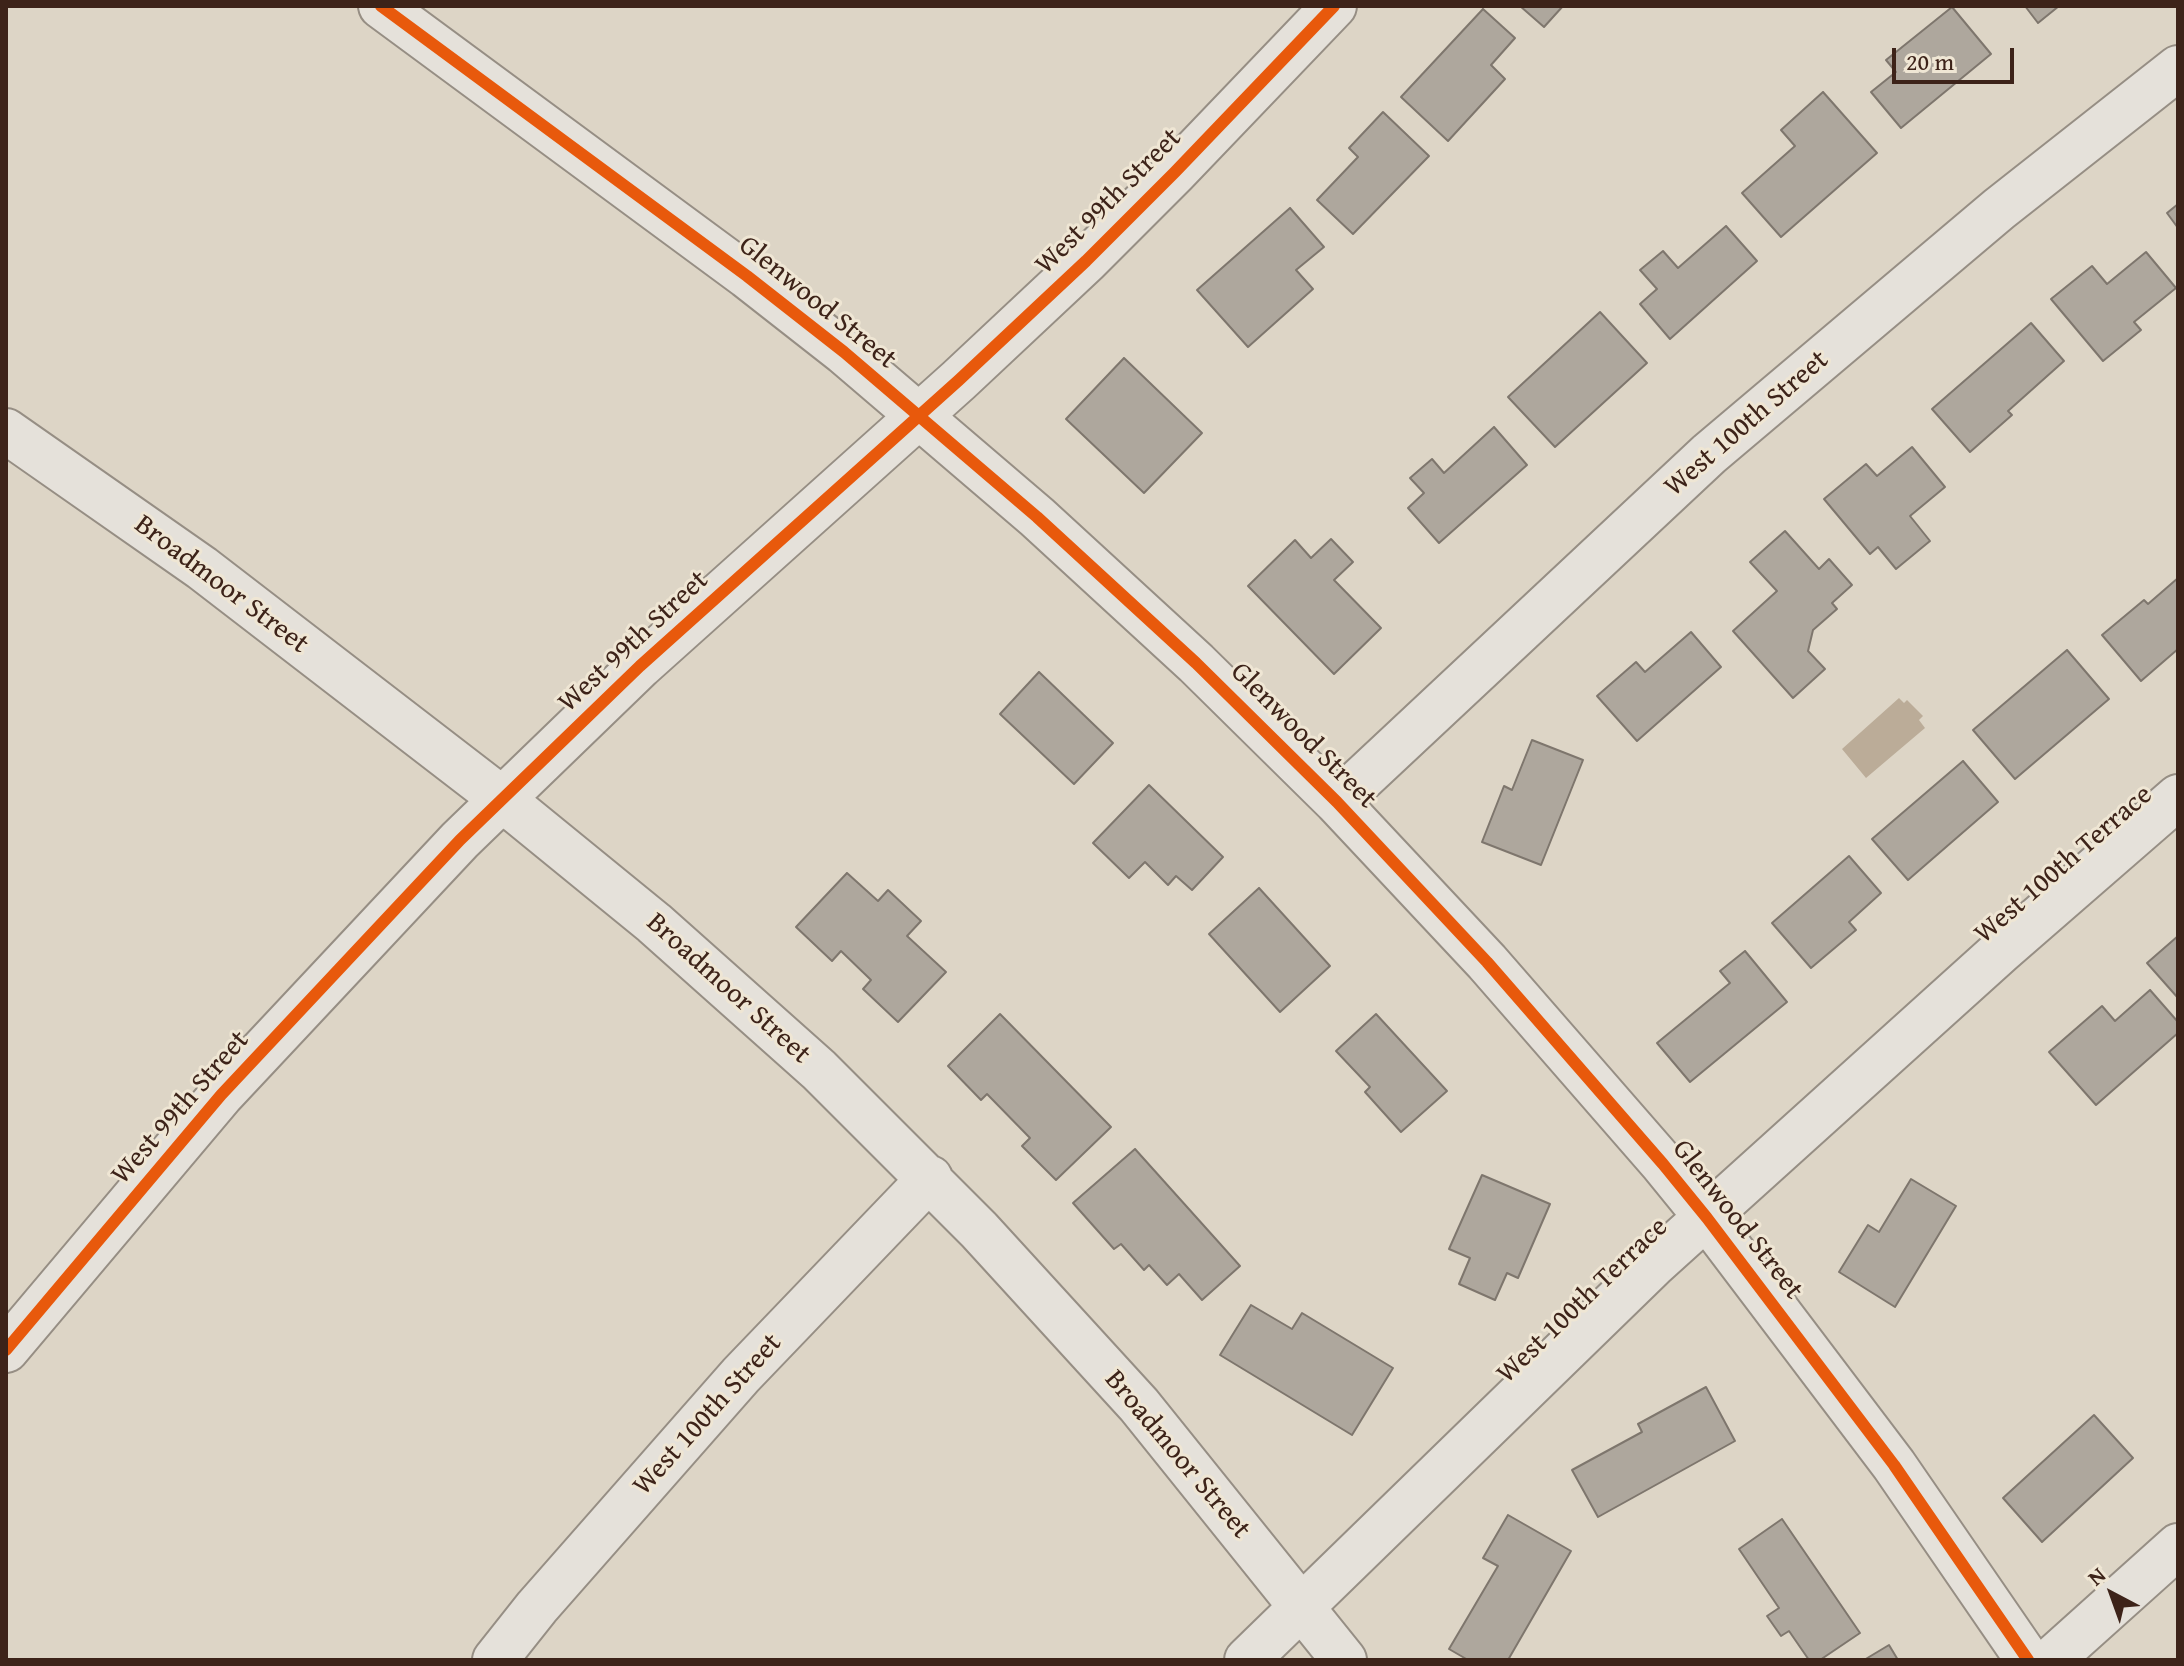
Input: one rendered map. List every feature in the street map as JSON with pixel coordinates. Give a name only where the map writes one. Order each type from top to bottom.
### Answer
[{"type":"street","name":"Glenwood Street","points":[[381,6],[747,276],[844,352],[1037,517],[1162,632],[1337,802],[1487,962],[1707,1218],[1894,1465],[2028,1660]]},
{"type":"street","name":"West 99th Street","points":[[6,1350],[221,1095],[390,912],[640,666],[959,380],[1086,261],[1175,172],[1323,10]]},
{"type":"street","name":"West 100th Street","points":[[1337,802],[1709,454],[1988,218],[2178,68]]},
{"type":"street","name":"Broadmoor Street","points":[[12,446],[202,568],[502,799],[654,923],[819,1070],[930,1178],[1139,1405],[1344,1660]]},
{"type":"street","name":"West 100th Terrace","points":[[1247,1660],[1653,1265],[2001,951],[2178,797]]},
{"type":"street","name":"West 100th Street","points":[[495,1660],[537,1607],[741,1375],[930,1178]]},
{"type":"street","points":[[2051,1660],[2178,1546]]},
{"type":"shaded area","points":[[1899,698],[1904,703],[1907,700],[1923,716],[1919,720],[1925,728],[1866,778],[1842,749]]},
{"type":"building","points":[[1520,6],[1563,6],[1544,27]]},
{"type":"building","points":[[2025,6],[2059,6],[2038,23]]},
{"type":"building","points":[[1952,7],[1991,54],[1901,128],[1871,92],[1896,72],[1886,60]]},
{"type":"building","points":[[1483,9],[1515,38],[1491,65],[1505,79],[1448,141],[1401,97]]},
{"type":"building","points":[[1823,92],[1877,153],[1781,237],[1742,193],[1795,146],[1781,130]]},
{"type":"building","points":[[1383,112],[1429,156],[1353,234],[1317,200],[1358,157],[1349,148]]},
{"type":"building","points":[[2178,204],[2178,228],[2167,213]]},
{"type":"building","points":[[1290,208],[1324,247],[1296,270],[1313,289],[1248,347],[1197,290]]},
{"type":"building","points":[[1726,226],[1757,261],[1670,339],[1640,304],[1657,289],[1640,270],[1663,251],[1678,268]]},
{"type":"building","points":[[2146,252],[2176,288],[2134,322],[2141,330],[2103,361],[2051,299],[2092,266],[2107,284]]},
{"type":"building","points":[[1600,312],[1647,363],[1555,447],[1508,397]]},
{"type":"building","points":[[2031,323],[2064,361],[2008,411],[2012,415],[1970,452],[1932,409]]},
{"type":"building","points":[[1124,358],[1202,433],[1144,493],[1066,419]]},
{"type":"building","points":[[1494,427],[1527,465],[1439,543],[1408,508],[1424,493],[1410,478],[1432,459],[1444,473]]},
{"type":"building","points":[[1912,447],[1945,487],[1910,516],[1930,541],[1896,569],[1878,547],[1870,554],[1824,499],[1866,464],[1877,476]]},
{"type":"building","points":[[1785,531],[1819,569],[1829,559],[1852,585],[1832,603],[1837,609],[1813,630],[1808,651],[1825,669],[1793,698],[1733,631],[1777,591],[1750,562]]},
{"type":"building","points":[[1331,539],[1353,562],[1334,580],[1381,628],[1334,674],[1248,586],[1295,540],[1311,558]]},
{"type":"building","points":[[2178,578],[2178,649],[2141,681],[2102,635],[2144,600],[2148,604]]},
{"type":"building","points":[[1691,632],[1721,667],[1637,741],[1597,696],[1636,662],[1645,672]]},
{"type":"building","points":[[2067,650],[2109,699],[2015,779],[1973,730]]},
{"type":"building","points":[[1039,672],[1113,743],[1074,784],[1000,714]]},
{"type":"building","points":[[1532,740],[1583,760],[1541,865],[1482,842],[1504,786],[1512,790]]},
{"type":"building","points":[[1963,761],[1998,802],[1908,880],[1872,839]]},
{"type":"building","points":[[1149,785],[1223,857],[1192,890],[1176,876],[1168,885],[1145,862],[1129,878],[1093,843]]},
{"type":"building","points":[[1849,856],[1881,893],[1849,922],[1856,930],[1811,968],[1772,923]]},
{"type":"building","points":[[847,873],[878,901],[888,890],[921,921],[907,936],[946,972],[898,1022],[863,989],[871,980],[841,951],[832,961],[796,927]]},
{"type":"building","points":[[1259,888],[1330,966],[1280,1012],[1209,934]]},
{"type":"building","points":[[2178,936],[2178,998],[2147,963]]},
{"type":"building","points":[[1745,951],[1787,1002],[1690,1082],[1657,1043],[1730,983],[1720,971]]},
{"type":"building","points":[[2150,990],[2178,1022],[2178,1033],[2096,1105],[2049,1052],[2102,1006],[2115,1021]]},
{"type":"building","points":[[1000,1014],[1111,1127],[1056,1180],[1022,1146],[1030,1138],[987,1094],[981,1100],[948,1066]]},
{"type":"building","points":[[1376,1014],[1447,1091],[1401,1132],[1365,1092],[1370,1087],[1336,1051]]},
{"type":"building","points":[[1135,1149],[1240,1266],[1202,1300],[1179,1274],[1167,1285],[1149,1265],[1144,1270],[1121,1244],[1114,1249],[1073,1203]]},
{"type":"building","points":[[1482,1175],[1550,1204],[1518,1278],[1507,1273],[1495,1300],[1459,1284],[1470,1258],[1449,1249]]},
{"type":"building","points":[[1911,1179],[1956,1206],[1895,1307],[1839,1272],[1868,1225],[1879,1232]]},
{"type":"building","points":[[1251,1305],[1292,1329],[1302,1313],[1393,1368],[1352,1435],[1220,1355]]},
{"type":"building","points":[[1706,1387],[1735,1441],[1598,1517],[1572,1470],[1642,1432],[1638,1424]]},
{"type":"building","points":[[2094,1415],[2133,1458],[2042,1542],[2003,1498]]},
{"type":"building","points":[[1508,1515],[1571,1551],[1508,1660],[1468,1660],[1449,1649],[1498,1566],[1483,1558]]},
{"type":"building","points":[[1782,1519],[1860,1633],[1820,1660],[1809,1660],[1789,1631],[1781,1636],[1767,1616],[1779,1608],[1739,1549]]},
{"type":"building","points":[[1889,1645],[1898,1660],[1864,1660]]},
{"type":"cycle path","points":[[381,6],[747,276],[844,352],[1037,517],[1196,663],[1337,802],[1487,962],[1707,1218],[1894,1465],[2028,1660]]},
{"type":"cycle path","points":[[6,1350],[221,1095],[460,840],[640,666],[959,380],[1086,261],[1334,6]]}]
